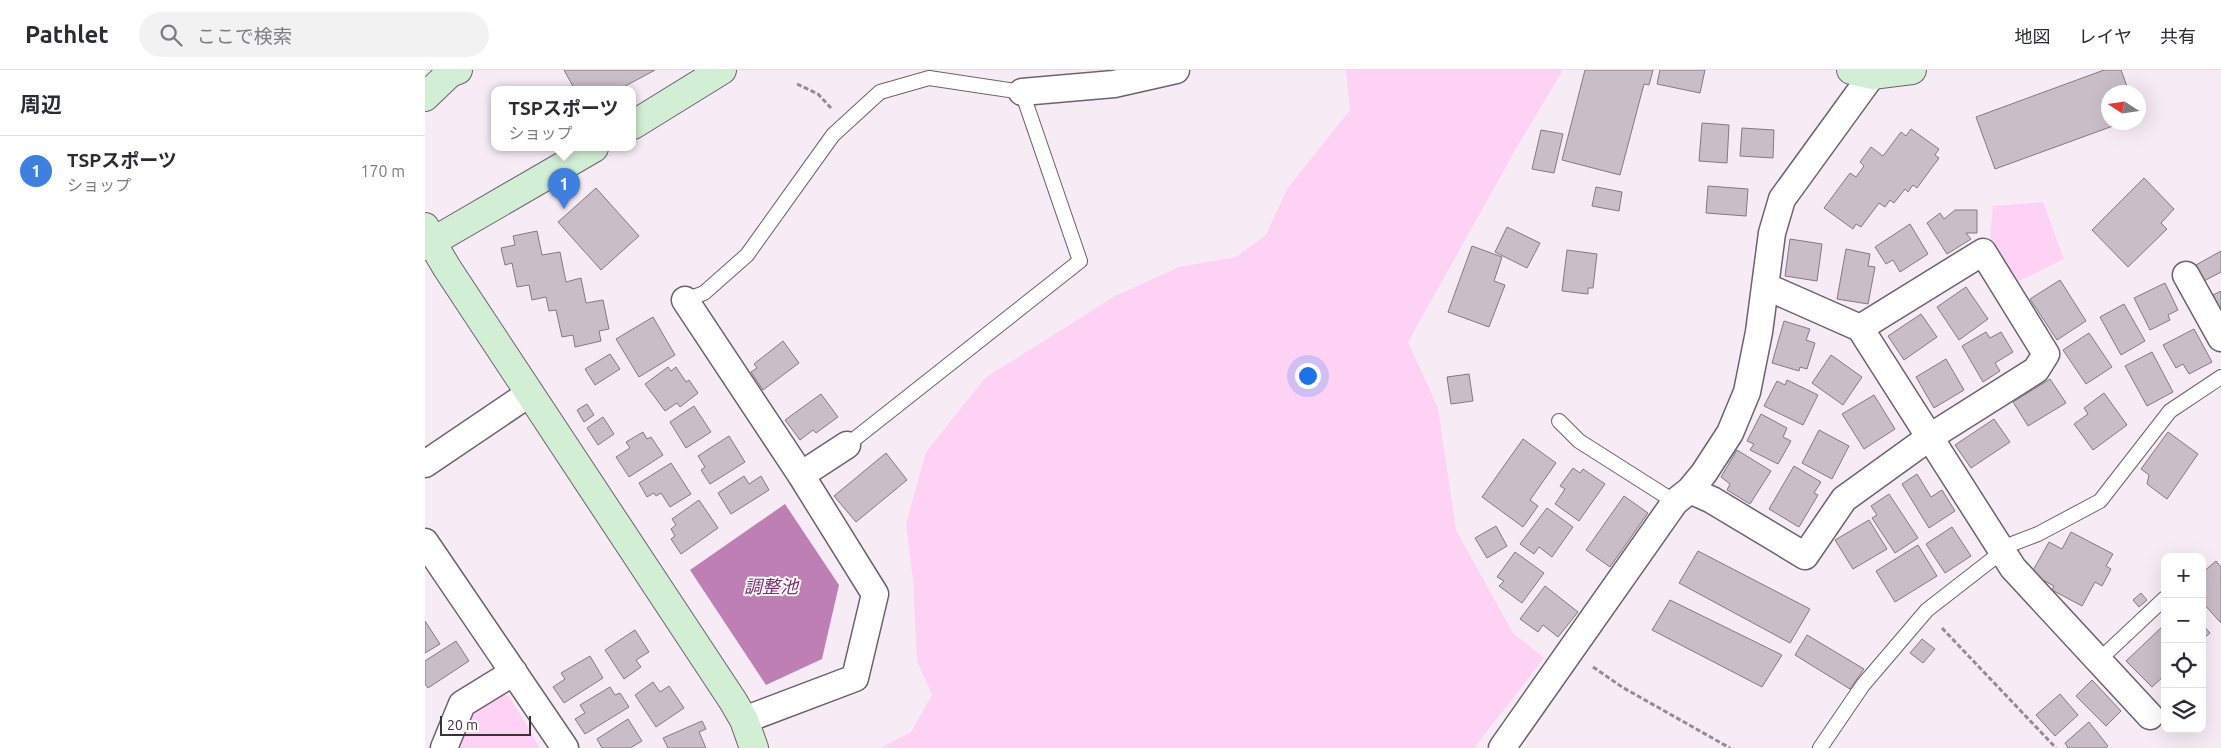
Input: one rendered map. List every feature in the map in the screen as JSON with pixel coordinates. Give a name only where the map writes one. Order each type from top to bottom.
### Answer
[{"type":"street","points":[[425,97],[450,73],[458,70]]},
{"type":"street","points":[[636,123],[722,70]]},
{"type":"street","points":[[1022,92],[1114,84],[1176,70]]},
{"type":"street","points":[[1502,748],[1569,651],[1683,496],[1704,474],[1730,433],[1747,392],[1759,332],[1772,233],[1782,199],[1862,72],[1912,70]]},
{"type":"street","points":[[587,151],[427,238],[733,700],[744,720],[754,748]]},
{"type":"street","points":[[1683,496],[1712,500],[1805,556],[1844,499],[1930,437],[2036,370],[2046,354],[1983,252],[1860,328]]},
{"type":"street","points":[[2186,275],[2221,338]]},
{"type":"street","points":[[1765,286],[1860,328],[2013,568],[2149,716]]},
{"type":"street","points":[[685,300],[801,475],[875,594],[855,678],[744,720]]},
{"type":"street","points":[[425,464],[530,393]]},
{"type":"street","points":[[801,475],[847,445]]},
{"type":"street","points":[[425,542],[565,748]]},
{"type":"street","points":[[444,748],[462,704],[514,672]]},
{"type":"lane","points":[[685,300],[704,293],[747,255],[833,135],[880,92],[929,78],[1022,92],[1080,261],[847,445]]},
{"type":"lane","points":[[1820,748],[1863,685],[1927,610],[2002,551],[2090,508],[2100,501],[2170,411],[2221,377]]},
{"type":"lane","points":[[1559,421],[1579,441],[1683,496]]},
{"type":"lane","points":[[2099,660],[2161,602]]},
{"type":"path","points":[[797,84],[817,94],[846,123]]},
{"type":"path","points":[[1927,610],[2056,748]]},
{"type":"path","points":[[1569,651],[1622,687],[1730,748]]},
{"type":"shaded area","points":[[1346,70],[1563,70],[1518,145],[1408,342],[1438,408],[1456,530],[1513,633],[1544,658],[1474,748],[880,748],[911,732],[932,695],[917,661],[913,580],[906,524],[926,452],[985,378],[1115,296],[1179,267],[1236,257],[1266,235],[1287,189],[1350,110]]},
{"type":"shaded area","points":[[2043,202],[2064,259],[2017,282],[1990,238],[1993,206]]},
{"type":"shaded area","points":[[494,693],[509,696],[540,748],[453,748],[467,711]]},
{"type":"water","name":"調整池","points":[[785,504],[839,585],[822,659],[766,685],[690,570]]},
{"type":"building","points":[[564,70],[655,70],[625,86],[573,86]]},
{"type":"building","points":[[1585,70],[1653,70],[1649,85],[1644,84],[1620,175],[1562,160]]},
{"type":"building","points":[[1660,70],[1705,70],[1700,93],[1657,84]]},
{"type":"building","points":[[2104,70],[2121,70],[2126,85],[2101,85],[2102,130],[1995,169],[1976,117]]},
{"type":"building","points":[[1702,123],[1729,125],[1727,163],[1699,161]]},
{"type":"building","points":[[1742,128],[1774,130],[1773,158],[1740,156]]},
{"type":"building","points":[[1911,129],[1939,149],[1935,155],[1939,158],[1917,188],[1913,185],[1908,192],[1905,189],[1894,203],[1890,200],[1885,207],[1879,203],[1861,227],[1856,224],[1853,229],[1824,208],[1850,173],[1856,177],[1864,166],[1860,162],[1871,147],[1883,156],[1901,132],[1906,136]]},
{"type":"building","points":[[1541,130],[1563,134],[1554,173],[1532,169]]},
{"type":"building","points":[[2144,178],[2174,209],[2161,223],[2167,229],[2128,267],[2092,230]]},
{"type":"building","points":[[1708,186],[1748,189],[1746,216],[1706,213]]},
{"type":"building","points":[[1596,187],[1622,192],[1619,211],[1592,206]]},
{"type":"building","points":[[596,188],[639,236],[601,270],[558,222]]},
{"type":"building","points":[[1955,210],[1977,210],[1977,233],[1966,233],[1971,239],[1947,254],[1927,223],[1940,213],[1944,219]]},
{"type":"building","points":[[1910,224],[1928,254],[1900,272],[1893,260],[1886,264],[1875,247]]},
{"type":"building","points":[[1507,227],[1540,243],[1527,268],[1495,252]]},
{"type":"building","points":[[537,231],[542,255],[560,252],[566,282],[581,278],[586,303],[603,300],[609,329],[599,331],[601,341],[575,347],[573,335],[562,337],[556,310],[549,311],[546,297],[532,300],[529,285],[517,287],[512,263],[505,265],[501,248],[515,245],[513,236]]},
{"type":"building","points":[[1790,239],[1822,244],[1817,281],[1785,276]]},
{"type":"building","points":[[1472,246],[1502,257],[1494,281],[1505,285],[1489,327],[1448,312]]},
{"type":"building","points":[[1846,249],[1870,254],[1868,266],[1875,267],[1868,304],[1837,299]]},
{"type":"building","points":[[1567,250],[1597,254],[1593,288],[1588,288],[1588,294],[1562,291]]},
{"type":"building","points":[[2221,251],[2221,272],[2204,281],[2196,265]]},
{"type":"building","points":[[2060,280],[2086,321],[2057,340],[2030,299]]},
{"type":"building","points":[[2165,283],[2178,310],[2168,315],[2170,320],[2150,330],[2134,298]]},
{"type":"building","points":[[1966,287],[1988,319],[1959,340],[1937,307]]},
{"type":"building","points":[[2221,291],[2221,311],[2213,295]]},
{"type":"building","points":[[2124,304],[2145,341],[2121,355],[2100,317]]},
{"type":"building","points":[[1921,314],[1937,337],[1904,360],[1888,336]]},
{"type":"building","points":[[653,317],[675,355],[639,377],[616,339]]},
{"type":"building","points":[[1784,321],[1810,329],[1806,340],[1815,343],[1807,369],[1800,367],[1799,371],[1772,363]]},
{"type":"building","points":[[2194,329],[2212,362],[2189,374],[2183,364],[2176,368],[2163,345]]},
{"type":"building","points":[[1986,332],[1990,338],[2001,332],[2013,352],[1995,363],[2000,371],[1983,382],[1962,346]]},
{"type":"building","points":[[2089,333],[2112,367],[2086,384],[2063,350]]},
{"type":"building","points":[[783,341],[799,363],[763,390],[751,372],[757,368],[754,364]]},
{"type":"building","points":[[2152,352],[2173,392],[2147,406],[2125,366]]},
{"type":"building","points":[[610,354],[620,369],[595,385],[585,369]]},
{"type":"building","points":[[1831,355],[1862,377],[1843,405],[1812,383]]},
{"type":"building","points":[[1946,359],[1964,390],[1934,408],[1916,377]]},
{"type":"building","points":[[668,367],[671,371],[676,367],[686,382],[689,380],[698,393],[680,407],[677,403],[665,411],[645,384]]},
{"type":"building","points":[[1469,374],[1473,401],[1451,404],[1447,377]]},
{"type":"building","points":[[2050,379],[2066,403],[2028,426],[2013,402]]},
{"type":"building","points":[[1787,380],[1818,395],[1803,425],[1764,406],[1777,381],[1785,385]]},
{"type":"building","points":[[2104,393],[2127,425],[2093,450],[2074,424],[2088,414],[2084,408]]},
{"type":"building","points":[[821,394],[838,417],[816,433],[813,430],[800,440],[785,420]]},
{"type":"building","points":[[1874,395],[1895,429],[1864,449],[1842,414]]},
{"type":"building","points":[[587,404],[594,415],[584,422],[577,410]]},
{"type":"building","points":[[694,406],[711,432],[686,448],[670,422]]},
{"type":"building","points":[[1761,414],[1787,428],[1783,437],[1791,441],[1778,464],[1750,450],[1754,444],[1747,441]]},
{"type":"building","points":[[603,417],[614,434],[598,445],[587,428]]},
{"type":"building","points":[[1994,419],[2010,442],[1971,468],[1955,445]]},
{"type":"building","points":[[1819,430],[1849,446],[1832,479],[1802,463]]},
{"type":"building","points":[[643,432],[647,439],[651,437],[663,455],[629,477],[616,457],[630,448],[626,442]]},
{"type":"building","points":[[2168,432],[2198,454],[2167,499],[2147,484],[2149,475],[2141,469]]},
{"type":"building","points":[[729,436],[745,462],[710,484],[701,470],[705,467],[698,456]]},
{"type":"building","points":[[1523,439],[1556,463],[1530,500],[1538,506],[1523,527],[1482,497]]},
{"type":"building","points":[[1737,450],[1771,471],[1750,504],[1727,490],[1730,484],[1721,477]]},
{"type":"building","points":[[886,453],[907,480],[856,522],[834,496]]},
{"type":"building","points":[[671,463],[691,494],[670,507],[661,493],[656,496],[654,493],[647,497],[639,483]]},
{"type":"building","points":[[1794,466],[1821,482],[1814,493],[1818,495],[1799,527],[1769,509]]},
{"type":"building","points":[[1573,468],[1580,473],[1583,469],[1605,484],[1579,521],[1555,504],[1565,489],[1560,486]]},
{"type":"building","points":[[1917,474],[1931,497],[1942,490],[1955,511],[1929,528],[1902,484]]},
{"type":"building","points":[[744,476],[749,484],[761,476],[769,490],[731,514],[718,493]]},
{"type":"building","points":[[1889,494],[1918,538],[1895,553],[1872,518],[1877,515],[1871,506]]},
{"type":"building","points":[[1624,496],[1648,513],[1610,567],[1586,550]]},
{"type":"building","points":[[699,500],[718,528],[681,554],[671,539],[675,536],[671,529],[676,525],[672,519]]},
{"type":"building","points":[[1547,508],[1573,527],[1552,557],[1539,547],[1534,554],[1520,544]]},
{"type":"building","points":[[1869,520],[1887,549],[1853,569],[1835,540]]},
{"type":"building","points":[[1496,526],[1507,546],[1487,558],[1475,538]]},
{"type":"building","points":[[1952,527],[1971,556],[1945,573],[1926,544]]},
{"type":"building","points":[[2071,532],[2113,554],[2106,566],[2111,569],[2102,586],[2095,582],[2082,606],[2052,590],[2054,586],[2031,574],[2049,542],[2062,549]]},
{"type":"building","points":[[1918,545],[1937,576],[1895,602],[1876,571]]},
{"type":"building","points":[[1698,551],[1810,609],[1790,643],[1679,583]]},
{"type":"building","points":[[1515,552],[1544,573],[1522,603],[1499,586],[1504,581],[1497,577]]},
{"type":"building","points":[[2216,561],[2221,567],[2221,623],[2206,606],[2206,570]]},
{"type":"building","points":[[1545,586],[1578,612],[1558,637],[1543,625],[1538,632],[1520,619]]},
{"type":"building","points":[[2141,593],[2147,600],[2139,607],[2133,600]]},
{"type":"building","points":[[1670,600],[1782,655],[1762,687],[1652,630]]},
{"type":"building","points":[[425,621],[440,644],[425,653]]},
{"type":"building","points":[[2161,628],[2161,679],[2152,687],[2126,661]]},
{"type":"building","points":[[2206,628],[2210,633],[2206,636]]},
{"type":"building","points":[[635,630],[649,652],[636,660],[641,667],[624,679],[605,650]]},
{"type":"building","points":[[1807,635],[1864,669],[1850,689],[1795,655]]},
{"type":"building","points":[[1922,639],[1935,649],[1923,663],[1910,653]]},
{"type":"building","points":[[456,641],[469,661],[428,688],[425,684],[425,661]]},
{"type":"building","points":[[590,656],[603,678],[564,703],[553,687],[565,679],[561,673]]},
{"type":"building","points":[[2092,680],[2121,711],[2106,726],[2076,696]]},
{"type":"building","points":[[653,682],[660,692],[669,686],[684,708],[656,727],[635,695]]},
{"type":"building","points":[[610,687],[615,695],[620,693],[629,707],[585,734],[575,719],[585,713],[580,705]]},
{"type":"building","points":[[2060,694],[2078,715],[2055,736],[2036,715]]},
{"type":"building","points":[[628,719],[642,741],[630,748],[602,748],[597,739]]},
{"type":"building","points":[[702,721],[706,729],[699,732],[706,748],[668,748],[663,738]]},
{"type":"building","points":[[2089,722],[2108,746],[2106,748],[2068,748],[2065,743]]},
{"type":"place","name":"TSPスポーツ","points":[[564,209]]}]
